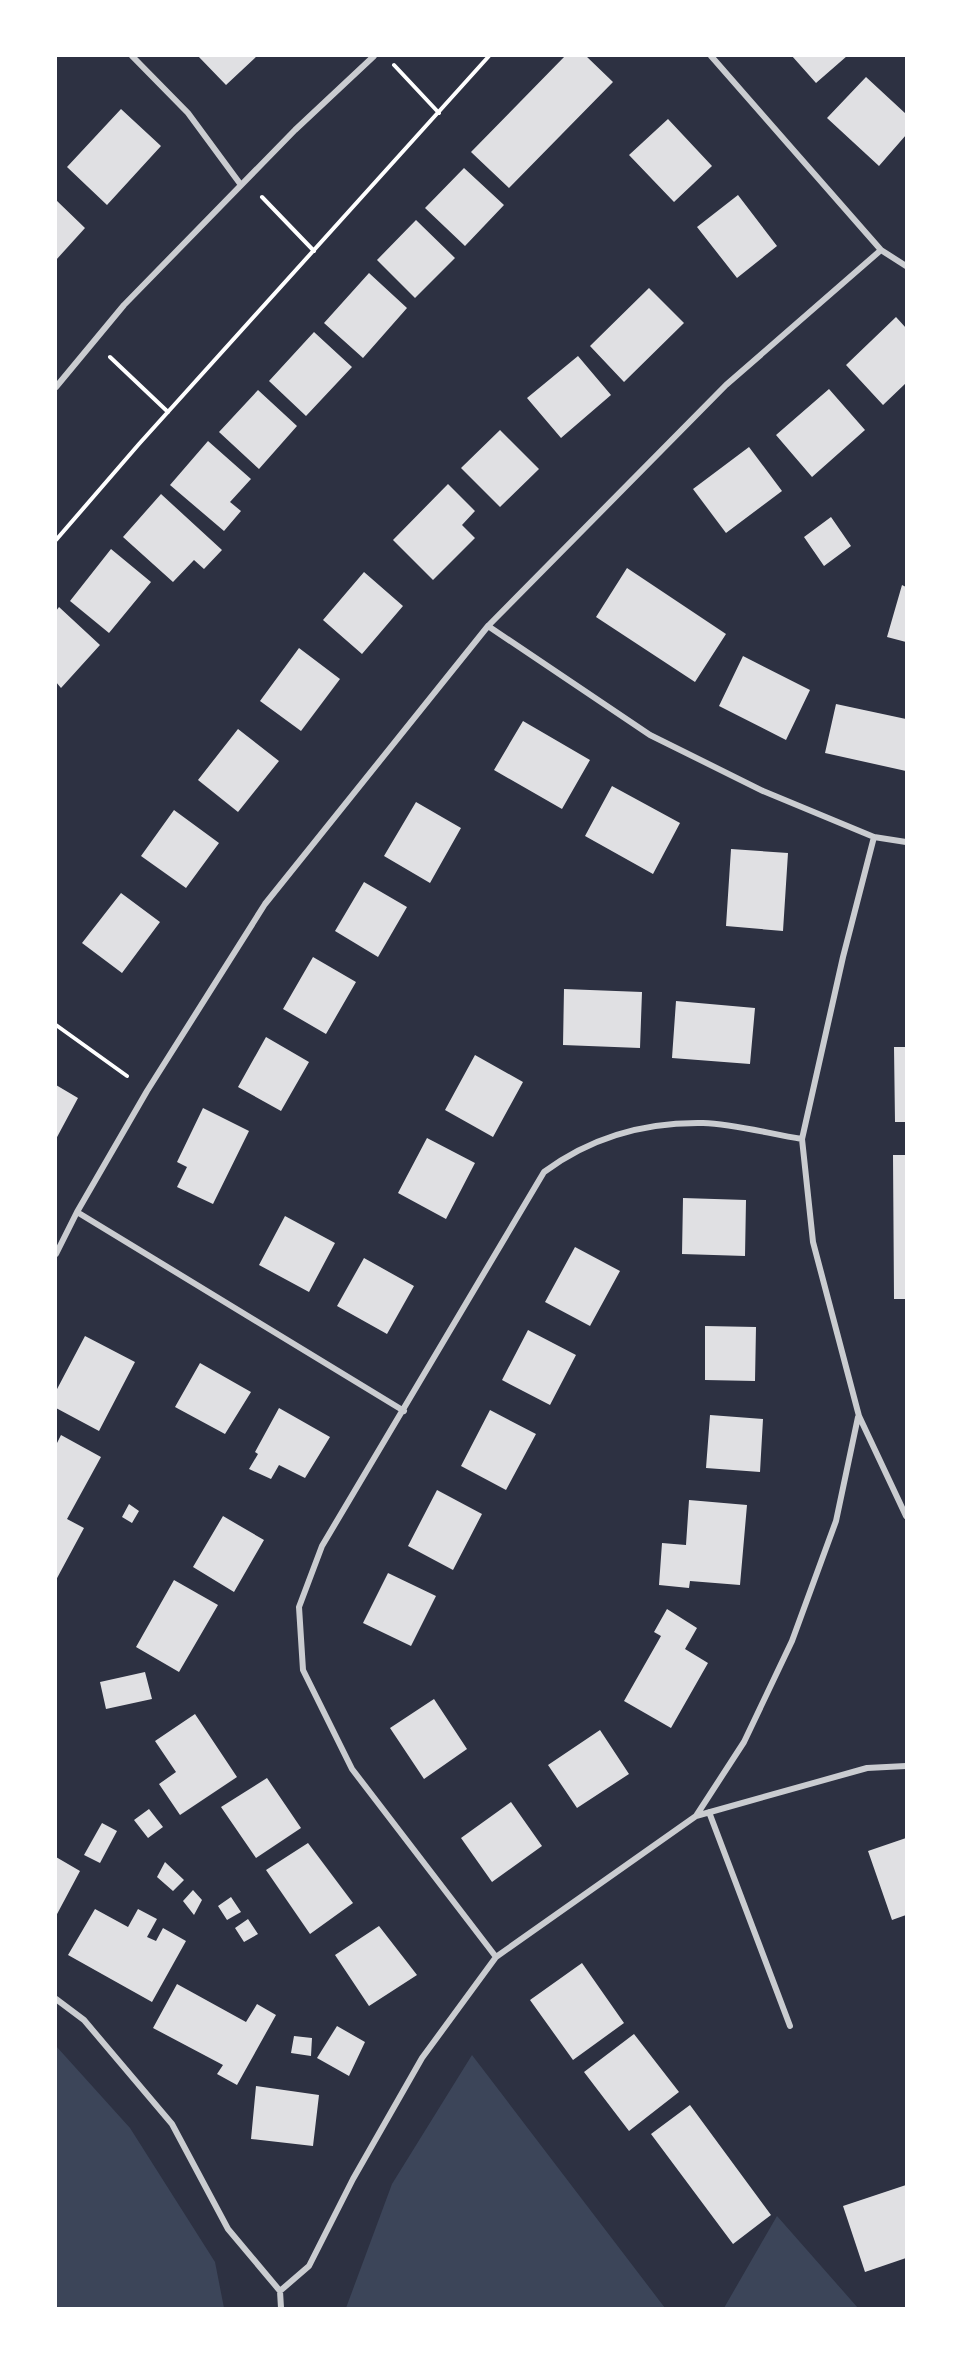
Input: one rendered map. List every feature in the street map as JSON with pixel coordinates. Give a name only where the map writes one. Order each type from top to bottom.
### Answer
[{"type":"street","points":[[132,56],[188,113],[243,183]]},
{"type":"street","points":[[56,387],[124,305],[295,130],[374,56]]},
{"type":"street","points":[[711,56],[881,250],[906,266]]},
{"type":"street","points":[[56,1254],[77,1212],[147,1091],[265,904],[488,626],[726,385],[881,250]]},
{"type":"street","points":[[488,626],[650,735],[763,791],[874,837],[906,842]]},
{"type":"street","points":[[874,837],[843,957],[802,1139],[813,1242],[859,1416],[906,1516]]},
{"type":"street","points":[[496,1957],[352,1769],[303,1670],[299,1607],[322,1546],[404,1412],[544,1172],[567,1155],[601,1139],[654,1125],[704,1123],[802,1139]]},
{"type":"street","points":[[77,1212],[404,1412]]},
{"type":"street","points":[[696,1816],[744,1742],[792,1641],[836,1521],[859,1416]]},
{"type":"street","points":[[280,2291],[309,2266],[353,2179],[422,2058],[496,1957],[696,1816],[867,1767],[906,1766]]},
{"type":"street","points":[[709,1812],[790,2026]]},
{"type":"street","points":[[56,2000],[84,2020],[172,2124],[228,2229],[280,2291],[281,2308]]},
{"type":"path","points":[[56,540],[168,412],[489,56]]},
{"type":"path","points":[[393,64],[439,113]]},
{"type":"path","points":[[243,183],[314,251]]},
{"type":"path","points":[[94,341],[168,412]]},
{"type":"path","points":[[56,1025],[147,1091]]},
{"type":"shaded area","points":[[56,2046],[130,2128],[215,2262],[224,2308],[56,2308]]},
{"type":"shaded area","points":[[472,2055],[665,2308],[346,2308],[392,2184]]},
{"type":"shaded area","points":[[777,2216],[858,2308],[724,2308]]},
{"type":"building","points":[[198,56],[257,56],[226,85]]},
{"type":"building","points":[[565,56],[586,56],[613,82],[509,188],[471,152]]},
{"type":"building","points":[[792,56],[847,56],[816,83]]},
{"type":"building","points":[[866,77],[906,114],[906,135],[879,166],[827,118]]},
{"type":"building","points":[[121,109],[161,146],[107,205],[67,167]]},
{"type":"building","points":[[668,119],[712,166],[674,202],[629,155]]},
{"type":"building","points":[[464,168],[504,205],[465,246],[425,208]]},
{"type":"building","points":[[738,195],[777,246],[737,278],[697,227]]},
{"type":"building","points":[[56,200],[85,228],[56,260]]},
{"type":"building","points":[[416,220],[455,258],[415,298],[377,260]]},
{"type":"building","points":[[369,273],[407,308],[363,358],[324,323]]},
{"type":"building","points":[[649,288],[684,323],[624,382],[590,346]]},
{"type":"building","points":[[896,317],[906,328],[906,383],[883,405],[846,365]]},
{"type":"building","points":[[314,332],[352,367],[306,416],[269,381]]},
{"type":"building","points":[[578,356],[611,395],[561,438],[527,398]]},
{"type":"building","points":[[829,389],[865,430],[812,477],[776,435]]},
{"type":"building","points":[[258,390],[297,426],[259,469],[219,432]]},
{"type":"building","points":[[500,430],[539,469],[500,507],[461,468]]},
{"type":"building","points":[[208,441],[251,479],[230,502],[241,511],[224,531],[170,485]]},
{"type":"building","points":[[749,447],[782,491],[726,533],[693,489]]},
{"type":"building","points":[[448,484],[475,511],[462,525],[475,538],[433,580],[393,540]]},
{"type":"building","points":[[161,494],[222,550],[204,569],[194,560],[173,582],[123,537]]},
{"type":"building","points":[[831,517],[851,546],[824,566],[804,537]]},
{"type":"building","points":[[111,549],[151,582],[109,633],[70,601]]},
{"type":"building","points":[[627,568],[726,634],[695,682],[596,617]]},
{"type":"building","points":[[364,572],[403,606],[362,654],[323,620]]},
{"type":"building","points":[[902,585],[906,587],[906,642],[887,637]]},
{"type":"building","points":[[59,607],[100,645],[61,688],[56,682],[56,611]]},
{"type":"building","points":[[299,648],[340,679],[301,731],[260,701]]},
{"type":"building","points":[[743,656],[810,690],[786,740],[719,706]]},
{"type":"building","points":[[836,704],[906,719],[906,771],[825,753]]},
{"type":"building","points":[[523,721],[590,760],[562,809],[494,770]]},
{"type":"building","points":[[238,729],[279,761],[238,812],[198,780]]},
{"type":"building","points":[[612,786],[680,823],[653,874],[585,836]]},
{"type":"building","points":[[416,802],[461,828],[430,883],[384,856]]},
{"type":"building","points":[[174,810],[219,843],[186,888],[141,856]]},
{"type":"building","points":[[731,849],[788,853],[783,931],[726,926]]},
{"type":"building","points":[[364,882],[407,907],[378,957],[335,931]]},
{"type":"building","points":[[121,893],[160,922],[122,973],[82,943]]},
{"type":"building","points":[[313,957],[356,982],[326,1034],[283,1009]]},
{"type":"building","points":[[564,989],[642,992],[640,1048],[563,1045]]},
{"type":"building","points":[[676,1001],[755,1008],[750,1064],[672,1058]]},
{"type":"building","points":[[266,1037],[309,1062],[281,1111],[238,1087]]},
{"type":"building","points":[[894,1047],[906,1047],[906,1122],[895,1122]]},
{"type":"building","points":[[475,1055],[523,1082],[493,1137],[445,1110]]},
{"type":"building","points":[[56,1085],[78,1098],[56,1139]]},
{"type":"building","points":[[203,1108],[249,1131],[213,1204],[177,1187],[187,1167],[177,1162]]},
{"type":"building","points":[[427,1138],[475,1163],[446,1219],[398,1193]]},
{"type":"building","points":[[893,1155],[906,1155],[906,1299],[894,1299]]},
{"type":"building","points":[[683,1198],[746,1200],[745,1256],[682,1254]]},
{"type":"building","points":[[285,1216],[335,1243],[309,1292],[259,1265]]},
{"type":"building","points":[[575,1247],[620,1271],[590,1326],[545,1302]]},
{"type":"building","points":[[364,1258],[414,1286],[387,1334],[337,1306]]},
{"type":"building","points":[[705,1326],[756,1327],[755,1381],[705,1380]]},
{"type":"building","points":[[528,1330],[576,1355],[550,1405],[502,1380]]},
{"type":"building","points":[[85,1336],[135,1362],[99,1431],[56,1408],[56,1391]]},
{"type":"building","points":[[200,1363],[251,1392],[225,1434],[175,1407]]},
{"type":"building","points":[[279,1408],[330,1437],[305,1478],[279,1465],[271,1479],[249,1469],[258,1454],[255,1452]]},
{"type":"building","points":[[490,1410],[536,1434],[506,1490],[461,1466]]},
{"type":"building","points":[[710,1415],[763,1419],[760,1472],[706,1468]]},
{"type":"building","points":[[61,1435],[101,1457],[67,1519],[84,1528],[56,1580],[56,1445]]},
{"type":"building","points":[[437,1490],[482,1514],[453,1570],[408,1546]]},
{"type":"building","points":[[689,1500],[747,1505],[740,1585],[690,1581],[689,1588],[659,1585],[662,1543],[686,1545]]},
{"type":"building","points":[[129,1504],[139,1511],[132,1523],[122,1517]]},
{"type":"building","points":[[223,1516],[264,1540],[234,1592],[193,1567]]},
{"type":"building","points":[[388,1573],[436,1596],[411,1646],[363,1623]]},
{"type":"building","points":[[174,1580],[218,1605],[179,1672],[136,1647]]},
{"type":"building","points":[[667,1609],[697,1628],[685,1649],[708,1663],[671,1728],[624,1701],[661,1636],[654,1632]]},
{"type":"building","points":[[145,1672],[152,1699],[106,1709],[100,1682]]},
{"type":"building","points":[[434,1699],[467,1749],[424,1779],[390,1728]]},
{"type":"building","points":[[195,1714],[237,1777],[180,1815],[159,1784],[176,1772],[155,1741]]},
{"type":"building","points":[[600,1730],[629,1774],[577,1808],[548,1765]]},
{"type":"building","points":[[267,1778],[301,1828],[256,1858],[221,1807]]},
{"type":"building","points":[[511,1802],[542,1846],[492,1882],[461,1838]]},
{"type":"building","points":[[149,1809],[163,1827],[148,1838],[134,1820]]},
{"type":"building","points":[[102,1823],[117,1831],[100,1863],[84,1855]]},
{"type":"building","points":[[906,1838],[906,1915],[892,1920],[868,1851]]},
{"type":"building","points":[[308,1843],[353,1903],[310,1934],[266,1870]]},
{"type":"building","points":[[56,1857],[80,1871],[56,1916]]},
{"type":"building","points":[[165,1862],[184,1880],[173,1891],[157,1877]]},
{"type":"building","points":[[193,1890],[202,1900],[194,1915],[183,1901]]},
{"type":"building","points":[[231,1897],[241,1912],[227,1920],[218,1906]]},
{"type":"building","points":[[95,1909],[128,1927],[138,1909],[157,1919],[147,1937],[156,1941],[163,1928],[186,1941],[152,2002],[68,1955]]},
{"type":"building","points":[[248,1919],[258,1934],[244,1942],[235,1928]]},
{"type":"building","points":[[379,1926],[417,1975],[369,2006],[335,1955]]},
{"type":"building","points":[[582,1963],[624,2023],[573,2060],[530,2000]]},
{"type":"building","points":[[177,1984],[246,2022],[257,2004],[276,2015],[237,2085],[217,2074],[223,2065],[153,2028]]},
{"type":"building","points":[[337,2026],[365,2042],[349,2076],[317,2058]]},
{"type":"building","points":[[634,2034],[679,2092],[629,2131],[584,2072]]},
{"type":"building","points":[[294,2036],[312,2038],[311,2056],[291,2053]]},
{"type":"building","points":[[256,2086],[319,2095],[313,2146],[251,2139]]},
{"type":"building","points":[[690,2105],[771,2215],[733,2244],[651,2134]]},
{"type":"building","points":[[906,2185],[906,2258],[865,2272],[843,2206]]}]
